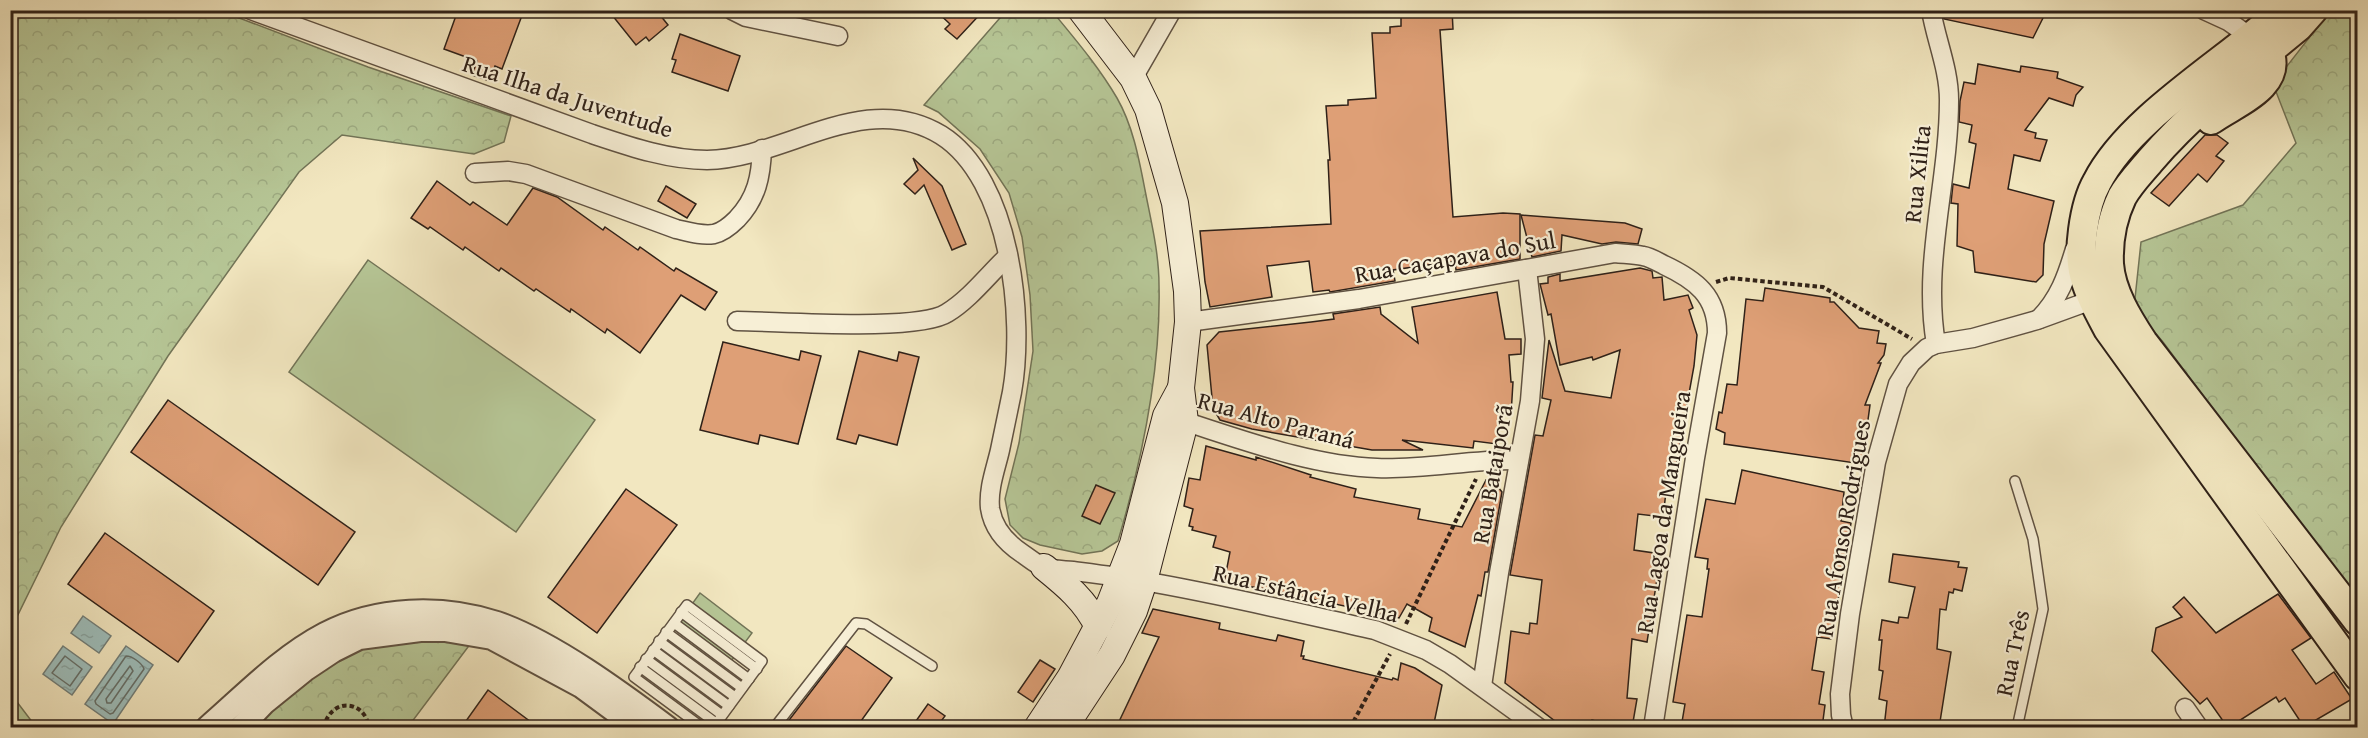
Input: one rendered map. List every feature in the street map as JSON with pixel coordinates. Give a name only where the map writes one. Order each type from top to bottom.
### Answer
[{"type":"main road","points":[[1064,728],[1112,655],[1134,611],[1132,579],[1176,419],[1188,322],[1187,291],[1175,204],[1148,109],[1133,78],[1081,10]]},
{"type":"main road","points":[[2260,44],[2283,10]]},
{"type":"main road","points":[[2313,10],[2159,111],[2128,140],[2096,183],[2085,217],[2080,250],[2084,274],[2128,319],[2142,342],[2358,621]]},
{"type":"main road","points":[[2260,44],[2273,61],[2271,73],[2262,86],[2217,116],[2136,178],[2123,196],[2114,217],[2104,295],[2108,329],[2358,675]]},
{"type":"main road","points":[[1044,567],[1072,591],[1093,615],[1098,627]]},
{"type":"main road","points":[[1037,728],[1070,678],[1098,627],[1132,579]]},
{"type":"street","points":[[732,10],[746,17],[838,36]]},
{"type":"street","points":[[1133,78],[1173,10]]},
{"type":"street","name":"Rua Xilita","points":[[1931,10],[1935,35],[1947,75],[1949,99],[1931,267],[1932,346]]},
{"type":"street","points":[[2204,10],[2228,21],[2260,44]]},
{"type":"street","name":"Rua Ilha da Juventude","points":[[254,11],[440,80],[637,148],[706,160],[762,149],[846,122],[901,120],[943,136],[965,155],[979,176],[999,216],[1008,256],[1015,315],[1016,355],[1012,388],[992,484],[990,507],[994,523],[1002,538],[1020,553],[1044,567],[1132,579]]},
{"type":"street","points":[[475,172],[508,171],[526,174],[676,229],[698,234],[716,234],[730,227],[752,201],[761,171],[762,149]]},
{"type":"street","points":[[2037,320],[2056,299],[2064,283],[2085,217]]},
{"type":"street","name":"Rua Caçapava do Sul","points":[[1188,322],[1359,299],[1615,253],[1644,256],[1689,276],[1701,287],[1712,305]]},
{"type":"street","points":[[737,321],[914,323],[933,320],[948,313],[963,301],[1008,256]]},
{"type":"street","name":"Rua Bataiporã","points":[[1482,686],[1530,401],[1535,339],[1527,269]]},
{"type":"street","points":[[1932,346],[1973,338],[2037,320],[2104,295]]},
{"type":"street","name":"Rua Lagoa da Mangueira","points":[[1653,728],[1717,333],[1717,318],[1712,305]]},
{"type":"street","name":"Rua Afonso Rodrigues","points":[[1844,728],[1841,715],[1841,683],[1850,614],[1876,462],[1898,384],[1911,363],[1932,346]]},
{"type":"street","name":"Rua Alto Paraná","points":[[1176,419],[1277,450],[1357,466],[1392,469],[1485,460],[1519,460]]},
{"type":"street","name":"Rua Estância Velha","points":[[1132,579],[1375,630],[1399,638],[1426,650],[1482,686],[1539,728]]},
{"type":"street","points":[[207,728],[291,655],[324,634],[354,621],[382,614],[422,612],[471,616],[524,635],[668,719]]},
{"type":"street","points":[[240,728],[264,703],[306,669],[333,651],[359,638],[420,630],[445,630],[492,638],[581,686],[638,728]]},
{"type":"street","points":[[2185,708],[2199,728]]},
{"type":"lane","name":"Rua Três","points":[[2015,481],[2033,539],[2043,609],[2017,728]]},
{"type":"lane","points":[[643,663],[714,725],[762,661],[687,605],[643,663],[635,677],[668,719],[703,728]]},
{"type":"lane","points":[[674,623],[749,679]]},
{"type":"lane","points":[[774,728],[856,623],[866,624],[932,666]]},
{"type":"lane","points":[[666,632],[742,688]]},
{"type":"lane","points":[[660,641],[732,701]]},
{"type":"lane","points":[[653,650],[732,701]]},
{"type":"lane","points":[[643,663],[722,715]]},
{"type":"path","points":[[1701,287],[1729,278],[1823,287],[1932,346]]},
{"type":"path","points":[[1350,728],[1399,638],[1485,460]]},
{"type":"path","points":[[294,728],[301,724],[323,728],[329,714],[341,706],[349,706],[363,712],[369,728]]},
{"type":"green space","points":[[11,10],[216,11],[511,116],[504,142],[474,154],[342,135],[299,172],[168,356],[61,527],[13,625],[11,644]]},
{"type":"green space","points":[[1006,11],[1052,11],[1110,87],[1123,109],[1135,143],[1154,237],[1159,273],[1159,317],[1148,414],[1135,479],[1118,541],[1102,551],[1082,554],[1040,545],[1023,538],[1010,525],[1005,499],[1019,443],[1033,351],[1030,295],[1022,237],[1009,193],[980,149],[938,112],[924,105]]},
{"type":"green space","points":[[2330,11],[2357,11],[2357,602],[2163,342],[2134,308],[2141,242],[2243,205],[2296,143],[2273,84]]},
{"type":"green space","points":[[368,260],[595,420],[516,532],[289,372]]},
{"type":"green space","points":[[700,593],[752,633],[726,668],[674,629]]},
{"type":"green space","points":[[480,631],[408,727],[244,728],[322,651]]},
{"type":"green space","points":[[11,694],[36,727],[11,727]]},
{"type":"water","points":[[83,616],[111,636],[99,653],[71,633]]},
{"type":"water","points":[[63,646],[92,667],[72,695],[43,674]]},
{"type":"water","points":[[126,646],[153,665],[113,724],[85,704]]},
{"type":"building","points":[[458,10],[524,10],[502,69],[495,66],[490,81],[472,75],[477,61],[444,49]]},
{"type":"building","points":[[608,10],[656,10],[668,25],[649,41],[646,37],[636,45]]},
{"type":"building","points":[[935,10],[984,10],[957,39],[945,29],[950,24]]},
{"type":"building","points":[[1401,10],[1452,10],[1453,29],[1440,30],[1453,217],[1520,214],[1520,259],[1456,270],[1455,261],[1393,270],[1395,281],[1330,292],[1329,290],[1313,292],[1309,261],[1267,266],[1272,297],[1210,307],[1200,231],[1331,224],[1326,106],[1348,105],[1348,100],[1376,98],[1372,33],[1390,33],[1390,27],[1401,26]]},
{"type":"building","points":[[1943,10],[2047,10],[2033,38],[1944,19]]},
{"type":"building","points":[[680,34],[740,56],[728,91],[672,72],[676,60],[672,59]]},
{"type":"building","points":[[1978,64],[2020,72],[2021,66],[2058,72],[2057,78],[2083,87],[2076,95],[2073,106],[2049,98],[2025,130],[2036,133],[2035,138],[2047,140],[2040,161],[2014,155],[2008,189],[2054,201],[2044,244],[2043,275],[2036,282],[1975,272],[1973,251],[1957,246],[1958,204],[1951,203],[1953,184],[1969,188],[1976,144],[1969,142],[1972,125],[1959,122],[1960,101],[1964,82],[1975,84]]},
{"type":"building","points":[[2205,135],[2217,135],[2228,143],[2216,156],[2224,161],[2207,182],[2198,174],[2169,206],[2151,193]]},
{"type":"building","points":[[913,158],[942,186],[966,244],[952,250],[924,185],[915,194],[904,184],[918,170]]},
{"type":"building","points":[[437,181],[470,205],[473,202],[507,225],[533,188],[557,197],[603,230],[605,227],[638,250],[640,247],[674,271],[676,268],[717,292],[705,310],[681,295],[640,353],[607,329],[605,333],[571,309],[570,312],[501,268],[499,271],[465,247],[463,250],[430,227],[428,229],[411,218]]},
{"type":"building","points":[[666,186],[696,204],[687,218],[658,201]]},
{"type":"building","points":[[1521,215],[1625,223],[1642,229],[1638,244],[1616,242],[1602,244],[1562,235],[1561,251],[1532,257]]},
{"type":"building","points":[[1640,268],[1652,271],[1653,278],[1662,277],[1664,300],[1688,295],[1693,308],[1689,310],[1697,335],[1694,366],[1671,493],[1666,492],[1663,517],[1638,514],[1634,550],[1661,554],[1647,642],[1632,639],[1627,698],[1637,699],[1632,728],[1619,728],[1592,720],[1590,728],[1570,728],[1559,724],[1505,683],[1511,631],[1529,634],[1530,623],[1537,624],[1542,580],[1510,575],[1535,435],[1543,436],[1551,400],[1542,398],[1549,340],[1565,391],[1611,398],[1620,350],[1593,360],[1592,357],[1560,365],[1551,314],[1548,315],[1540,284],[1548,283],[1548,277],[1560,274],[1560,281]]},
{"type":"building","points":[[1765,288],[1830,298],[1830,302],[1834,302],[1859,328],[1879,331],[1877,343],[1886,344],[1865,405],[1870,405],[1862,464],[1724,444],[1725,433],[1716,429],[1719,412],[1722,413],[1727,384],[1737,385],[1746,299],[1763,301]]},
{"type":"building","points":[[1497,292],[1505,339],[1521,339],[1521,354],[1509,355],[1511,382],[1513,382],[1511,415],[1500,414],[1497,444],[1474,441],[1473,448],[1402,440],[1423,450],[1372,450],[1252,429],[1220,420],[1213,408],[1207,345],[1219,332],[1334,319],[1333,314],[1380,307],[1381,314],[1418,343],[1412,307]]},
{"type":"building","points":[[723,342],[799,360],[801,351],[821,356],[798,444],[760,435],[758,444],[700,430]]},
{"type":"building","points":[[859,351],[897,361],[899,352],[919,357],[897,445],[859,435],[856,444],[837,439]]},
{"type":"building","points":[[168,400],[355,532],[318,585],[131,452]]},
{"type":"building","points":[[1206,446],[1256,460],[1256,457],[1311,475],[1310,477],[1356,489],[1354,497],[1420,509],[1418,519],[1462,527],[1486,480],[1498,487],[1502,492],[1488,572],[1485,572],[1481,596],[1478,595],[1465,647],[1429,631],[1432,618],[1407,604],[1399,618],[1267,589],[1224,583],[1230,552],[1213,547],[1216,536],[1192,530],[1193,527],[1189,526],[1193,509],[1184,506],[1189,478],[1200,480]]},
{"type":"building","points":[[1742,470],[1844,492],[1841,521],[1851,523],[1834,624],[1831,639],[1817,637],[1812,670],[1824,672],[1819,704],[1825,705],[1822,728],[1681,728],[1685,704],[1673,702],[1687,615],[1702,617],[1709,569],[1707,569],[1708,559],[1695,557],[1706,499],[1735,504]]},
{"type":"building","points":[[1096,485],[1115,493],[1100,524],[1082,516]]},
{"type":"building","points":[[626,489],[677,525],[597,633],[548,597]]},
{"type":"building","points":[[105,533],[214,611],[178,662],[68,584]]},
{"type":"building","points":[[1893,554],[1959,562],[1958,567],[1967,568],[1962,591],[1954,589],[1953,593],[1949,592],[1946,610],[1940,609],[1937,649],[1951,652],[1939,728],[1884,728],[1887,701],[1879,699],[1883,671],[1879,670],[1882,620],[1898,623],[1899,617],[1908,618],[1915,587],[1889,582]]},
{"type":"building","points":[[2278,594],[2311,638],[2292,650],[2316,684],[2334,672],[2352,699],[2304,727],[2285,698],[2279,702],[2276,697],[2228,728],[2207,698],[2200,704],[2152,651],[2156,628],[2182,617],[2173,607],[2184,597],[2216,633]]},
{"type":"building","points":[[1153,609],[1220,623],[1219,629],[1276,641],[1278,635],[1304,641],[1301,656],[1304,656],[1303,659],[1392,680],[1393,678],[1398,680],[1401,663],[1415,668],[1442,685],[1433,728],[1116,728],[1159,637],[1142,633]]},
{"type":"building","points":[[846,646],[892,678],[856,728],[783,728]]},
{"type":"building","points":[[1040,660],[1055,669],[1033,702],[1018,692]]},
{"type":"building","points":[[488,690],[539,728],[461,728]]},
{"type":"building","points":[[928,704],[945,716],[936,728],[911,728]]}]
